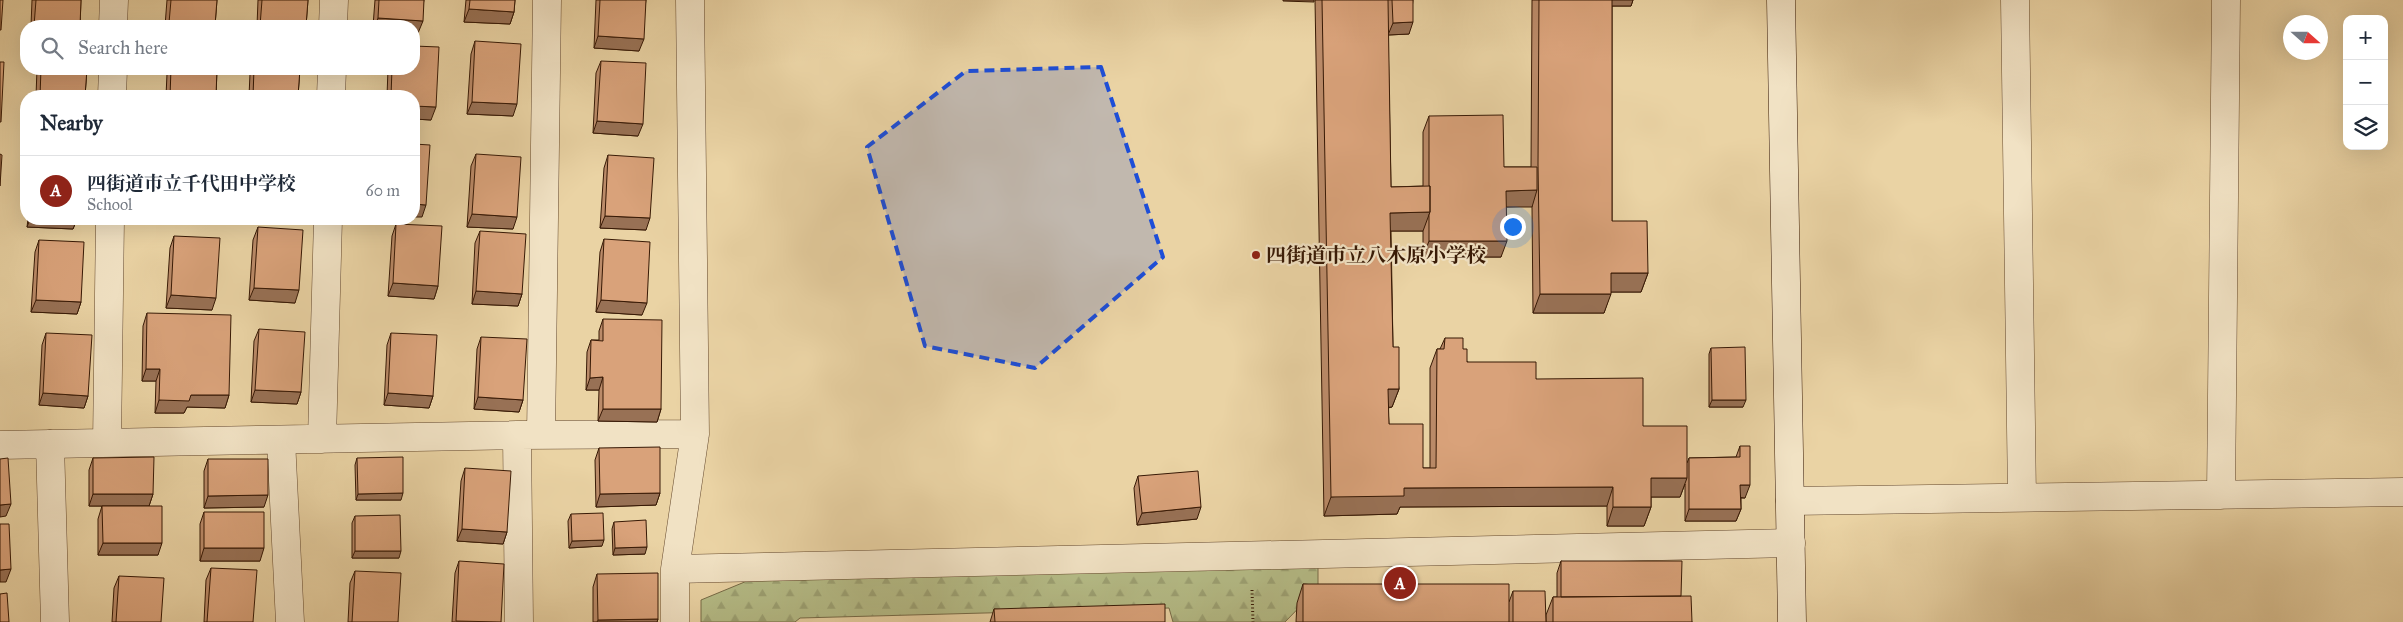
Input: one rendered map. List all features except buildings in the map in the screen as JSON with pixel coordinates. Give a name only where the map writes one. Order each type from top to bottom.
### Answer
[{"type":"street","points":[[113,20],[114,0]]},
{"type":"street","points":[[333,20],[334,0]]},
{"type":"street","points":[[519,622],[529,435],[547,0]]},
{"type":"street","points":[[675,622],[675,569],[694,434],[690,0]]},
{"type":"street","points":[[1781,0],[1792,622]]},
{"type":"street","points":[[2015,0],[2022,497]]},
{"type":"street","points":[[2220,494],[2226,0]]},
{"type":"street","points":[[112,75],[112,90]]},
{"type":"street","points":[[331,90],[332,75]]},
{"type":"street","points":[[106,443],[110,225]]},
{"type":"street","points":[[322,439],[328,225]]},
{"type":"street","points":[[0,445],[529,435],[694,434]]},
{"type":"street","points":[[281,440],[290,622]]},
{"type":"street","points":[[50,444],[55,622]]},
{"type":"street","points":[[1790,501],[2403,492]]},
{"type":"street","points":[[675,569],[1791,543]]},
{"type":"highlighted area","points":[[1101,67],[1163,257],[1035,368],[925,346],[867,147],[966,71]]},
{"type":"green space","points":[[1318,567],[1318,588],[1285,622],[1173,622],[1169,608],[800,618],[795,622],[701,622],[701,600],[747,581]]},
{"type":"place","name":"四街道市立八木原小学校","points":[[1256,255]]},
{"type":"place","name":"四街道市立千代田中学校","points":[[1400,583]]}]
